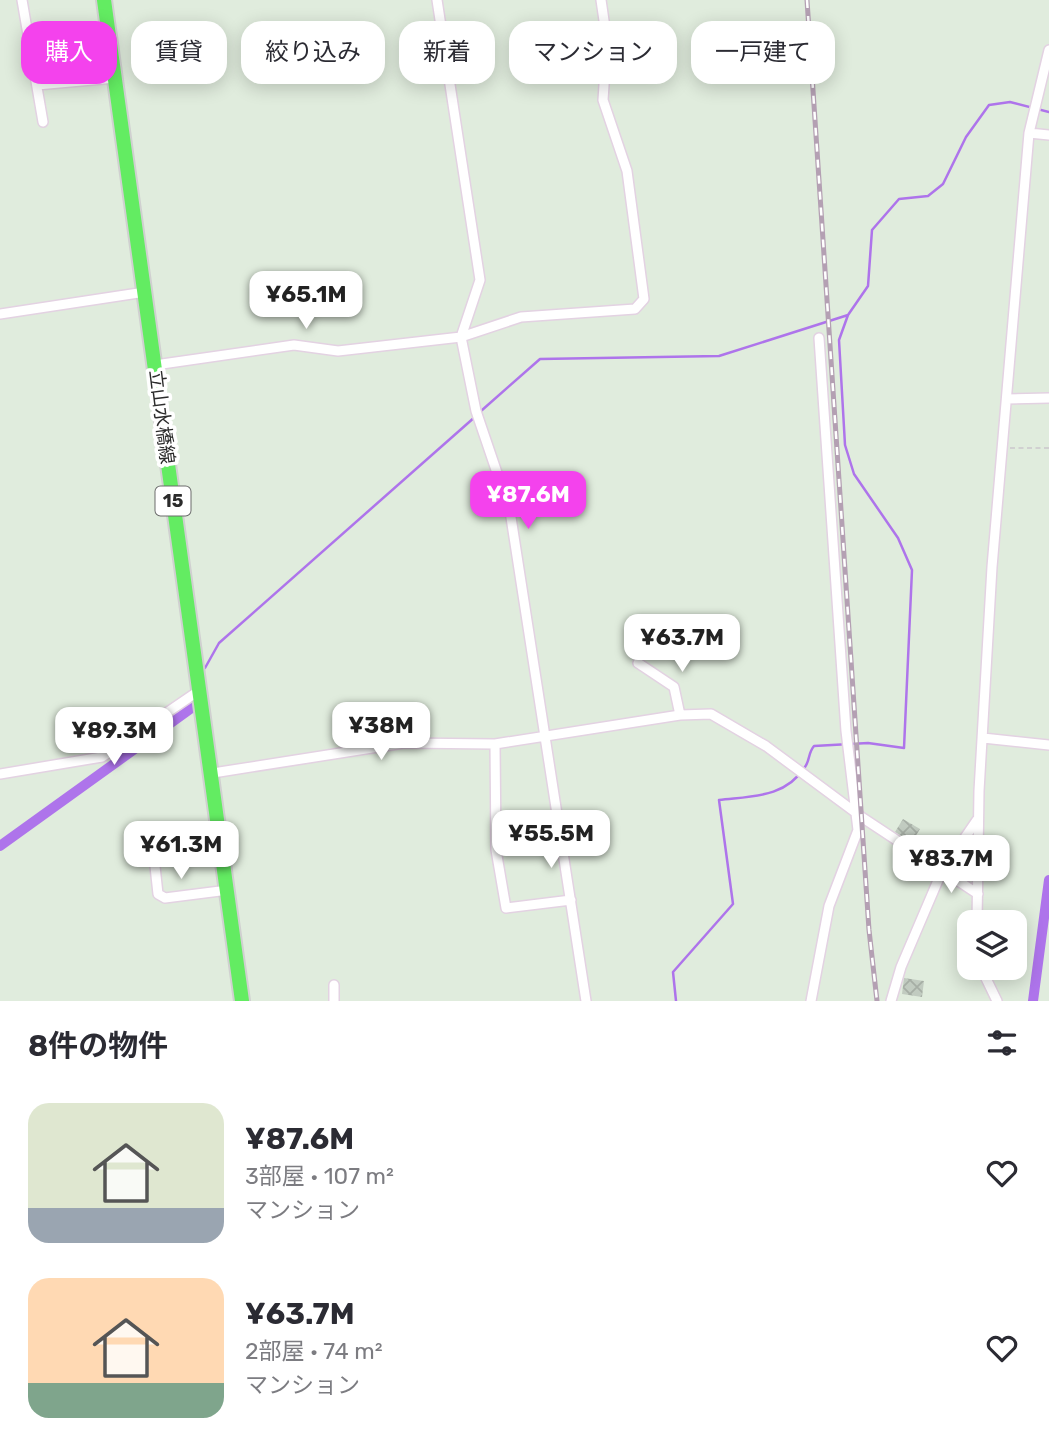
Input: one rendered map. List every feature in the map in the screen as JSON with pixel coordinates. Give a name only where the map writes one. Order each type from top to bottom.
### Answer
[{"type":"main road","name":"立山水橋線","points":[[104,0],[107,21]]},
{"type":"main road","name":"立山水橋線","points":[[115,84],[213,773],[242,1001]]},
{"type":"street","points":[[22,0],[43,122]]},
{"type":"street","points":[[437,0],[480,280],[461,337],[476,411],[510,511],[586,1001]]},
{"type":"street","points":[[155,365],[294,345],[338,351],[461,337],[521,317],[635,309],[645,299],[627,171],[603,100],[607,41],[601,0]]},
{"type":"street","points":[[977,910],[978,819],[992,567],[1029,133],[1049,50]]},
{"type":"street","points":[[37,85],[48,84]]},
{"type":"street","points":[[1029,133],[1049,135]]},
{"type":"street","points":[[0,314],[145,292]]},
{"type":"street","points":[[811,1001],[829,906],[858,830],[846,731],[819,338]]},
{"type":"street","points":[[1007,399],[1049,398]]},
{"type":"street","points":[[639,663],[674,687],[680,715]]},
{"type":"street","points":[[0,774],[102,757],[200,690]]},
{"type":"street","points":[[213,773],[404,743],[495,744],[680,715],[711,714],[766,746],[857,813],[978,894]]},
{"type":"street","points":[[983,738],[1049,745]]},
{"type":"street","points":[[495,744],[496,850],[506,908],[571,900]]},
{"type":"street","points":[[891,1001],[901,967],[942,871],[978,819]]},
{"type":"street","points":[[153,848],[158,894],[165,898],[228,890]]},
{"type":"street","points":[[987,980],[997,1001]]},
{"type":"street","points":[[334,985],[334,1001]]},
{"type":"path","points":[[1002,447],[1049,448]]},
{"type":"building","points":[[299,287],[317,288],[317,302],[299,301]]},
{"type":"building","points":[[903,819],[920,829],[912,842],[895,832]]},
{"type":"building","points":[[904,978],[924,981],[922,997],[902,994]]},
{"type":"waterway","points":[[481,411],[540,359],[719,356],[848,315],[868,286],[872,230],[899,199],[928,196],[943,184],[966,137],[989,105],[1010,102],[1049,112]]},
{"type":"waterway","points":[[676,1001],[673,972],[733,904],[719,800],[767,794],[788,785],[805,767],[814,746],[868,743],[904,748],[912,570],[898,538],[854,474],[845,445],[839,340],[848,315]]},
{"type":"waterway","points":[[205,668],[219,643],[476,416]]},
{"type":"waterway","points":[[0,846],[193,707],[195,702]]},
{"type":"waterway","points":[[1033,1001],[1049,880]]},
{"type":"railway","points":[[807,0],[869,930],[877,1001]]}]
